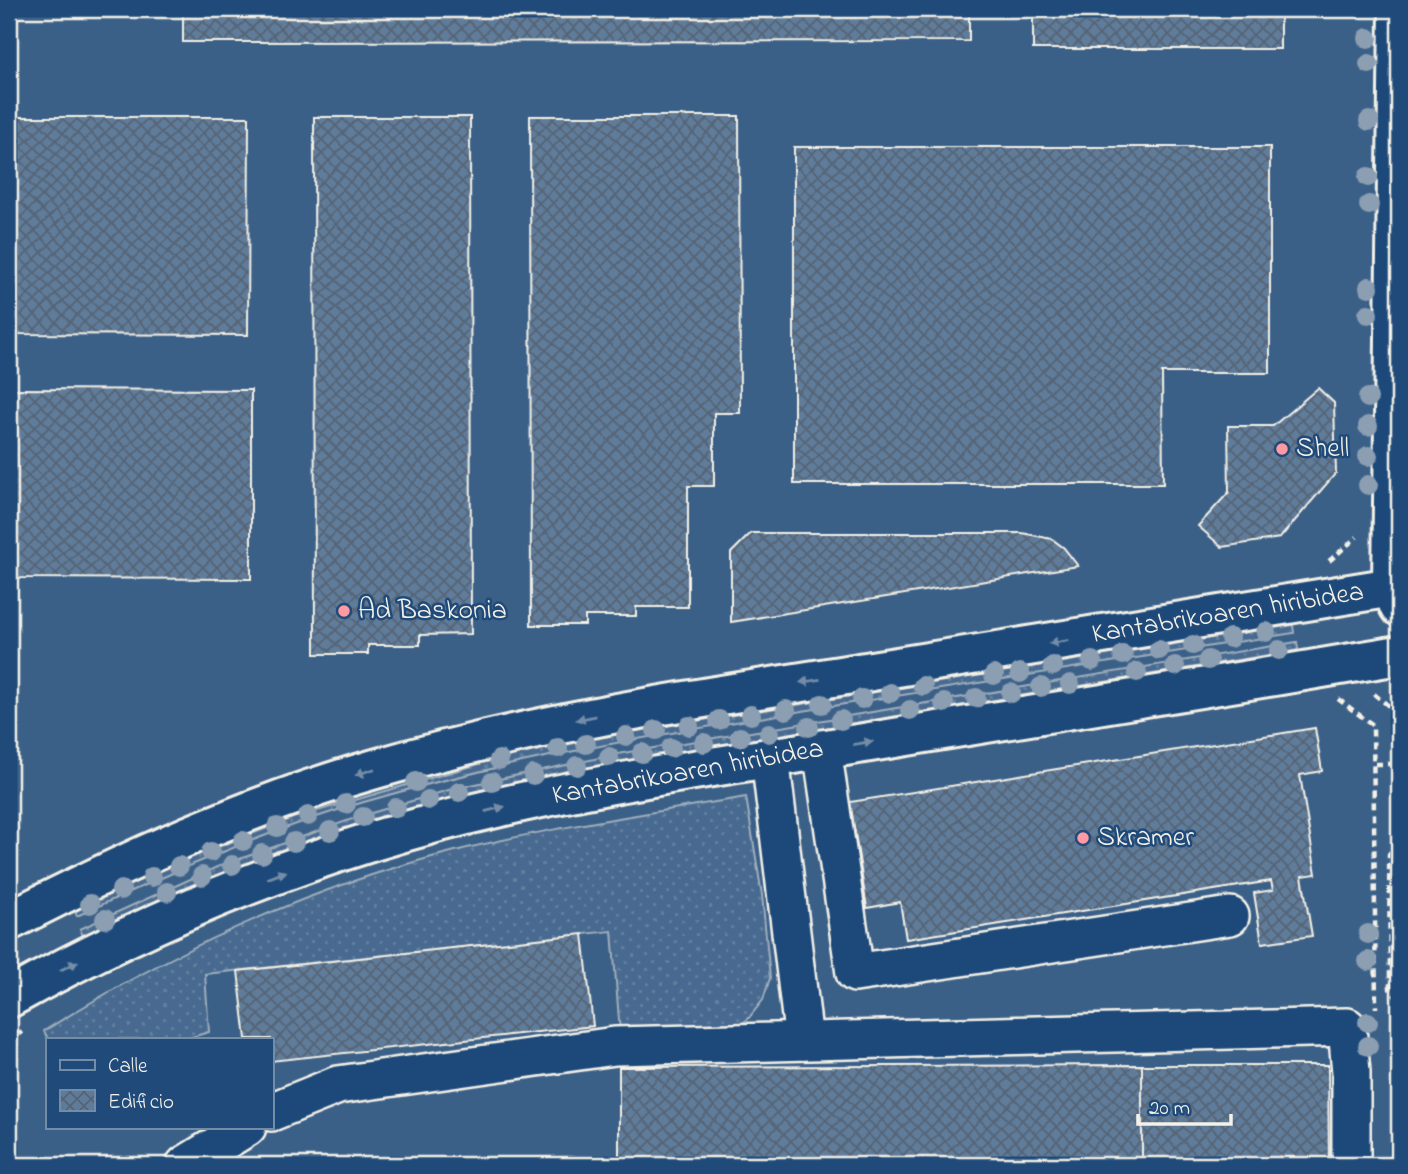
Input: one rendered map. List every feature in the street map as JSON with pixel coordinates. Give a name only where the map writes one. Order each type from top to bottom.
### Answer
[{"type":"main road","points":[[1397,593],[1399,9]]},
{"type":"main road","name":"Kantabrikoaren hiribidea","points":[[9,921],[127,862],[274,802],[373,769],[480,740],[618,712],[1324,597],[1397,593]]},
{"type":"main road","name":"Kantabrikoaren hiribidea","points":[[9,998],[164,921],[279,874],[395,835],[511,805],[632,780],[1399,655]]},
{"type":"lane","points":[[822,749],[855,973],[1230,916]]},
{"type":"lane","points":[[771,757],[804,1041]]},
{"type":"lane","points":[[273,1111],[338,1085],[615,1046],[1347,1027],[1351,1072],[1351,1165]]},
{"type":"lane","points":[[184,1165],[245,1128]]},
{"type":"path","points":[[1324,597],[1319,566],[1344,551],[1360,534]]},
{"type":"path","points":[[1375,764],[1399,764]]},
{"type":"path","points":[[1399,843],[1389,854],[1388,926],[1390,989],[1399,1001]]},
{"type":"shaded area","points":[[9,9],[1399,9],[1399,1165],[9,1165]]},
{"type":"shaded area","points":[[1293,625],[1294,633],[719,725],[482,771],[327,813],[219,854],[77,916],[74,910],[172,865],[293,818],[496,759],[634,731]]},
{"type":"shaded area","points":[[1297,642],[1298,650],[645,758],[534,779],[424,805],[332,833],[224,874],[83,936],[80,929],[217,867],[358,817],[452,789],[623,753]]},
{"type":"shaded area","points":[[746,797],[762,895],[770,978],[763,1000],[748,1019],[730,1032],[620,1033],[612,931],[205,974],[209,1032],[188,1038],[48,1038],[44,1031],[142,974],[193,948],[244,924],[350,882],[459,850],[602,821]]},
{"type":"building","points":[[183,9],[969,9],[969,41],[183,42]]},
{"type":"building","points":[[1033,9],[1280,9],[1280,49],[1033,49]]},
{"type":"building","points":[[530,116],[739,116],[740,413],[714,413],[714,486],[688,486],[688,607],[636,607],[636,616],[585,616],[585,625],[531,625]]},
{"type":"building","points":[[9,117],[249,117],[248,335],[9,334]]},
{"type":"building","points":[[314,117],[470,117],[471,634],[420,635],[420,645],[368,645],[368,654],[315,654]]},
{"type":"building","points":[[794,147],[1270,147],[1270,373],[1162,373],[1163,484],[794,484]]},
{"type":"building","name":"Shell","points":[[1318,388],[1334,403],[1336,473],[1280,538],[1222,547],[1198,526],[1229,492],[1228,426],[1273,426]]},
{"type":"building","points":[[9,389],[251,390],[251,579],[9,578]]},
{"type":"building","points":[[751,533],[1022,533],[1052,539],[1064,548],[1078,566],[731,622],[731,553]]},
{"type":"building","name":"Skramer","points":[[1315,728],[1322,771],[1300,775],[1316,874],[1302,876],[1312,936],[1262,943],[1254,893],[1273,890],[1271,881],[906,939],[900,902],[867,908],[850,802]]},
{"type":"building","points":[[583,934],[593,1026],[273,1061],[273,1038],[246,1038],[238,971]]},
{"type":"building","points":[[1142,1065],[1142,1165],[619,1165],[619,1067]]},
{"type":"building","points":[[1142,1065],[1328,1065],[1329,1165],[1142,1165]]},
{"type":"place","name":"Shell","points":[[1282,449]]},
{"type":"place","name":"Ad Baskonia","points":[[344,611]]},
{"type":"place","name":"Skramer","points":[[1083,838]]}]
